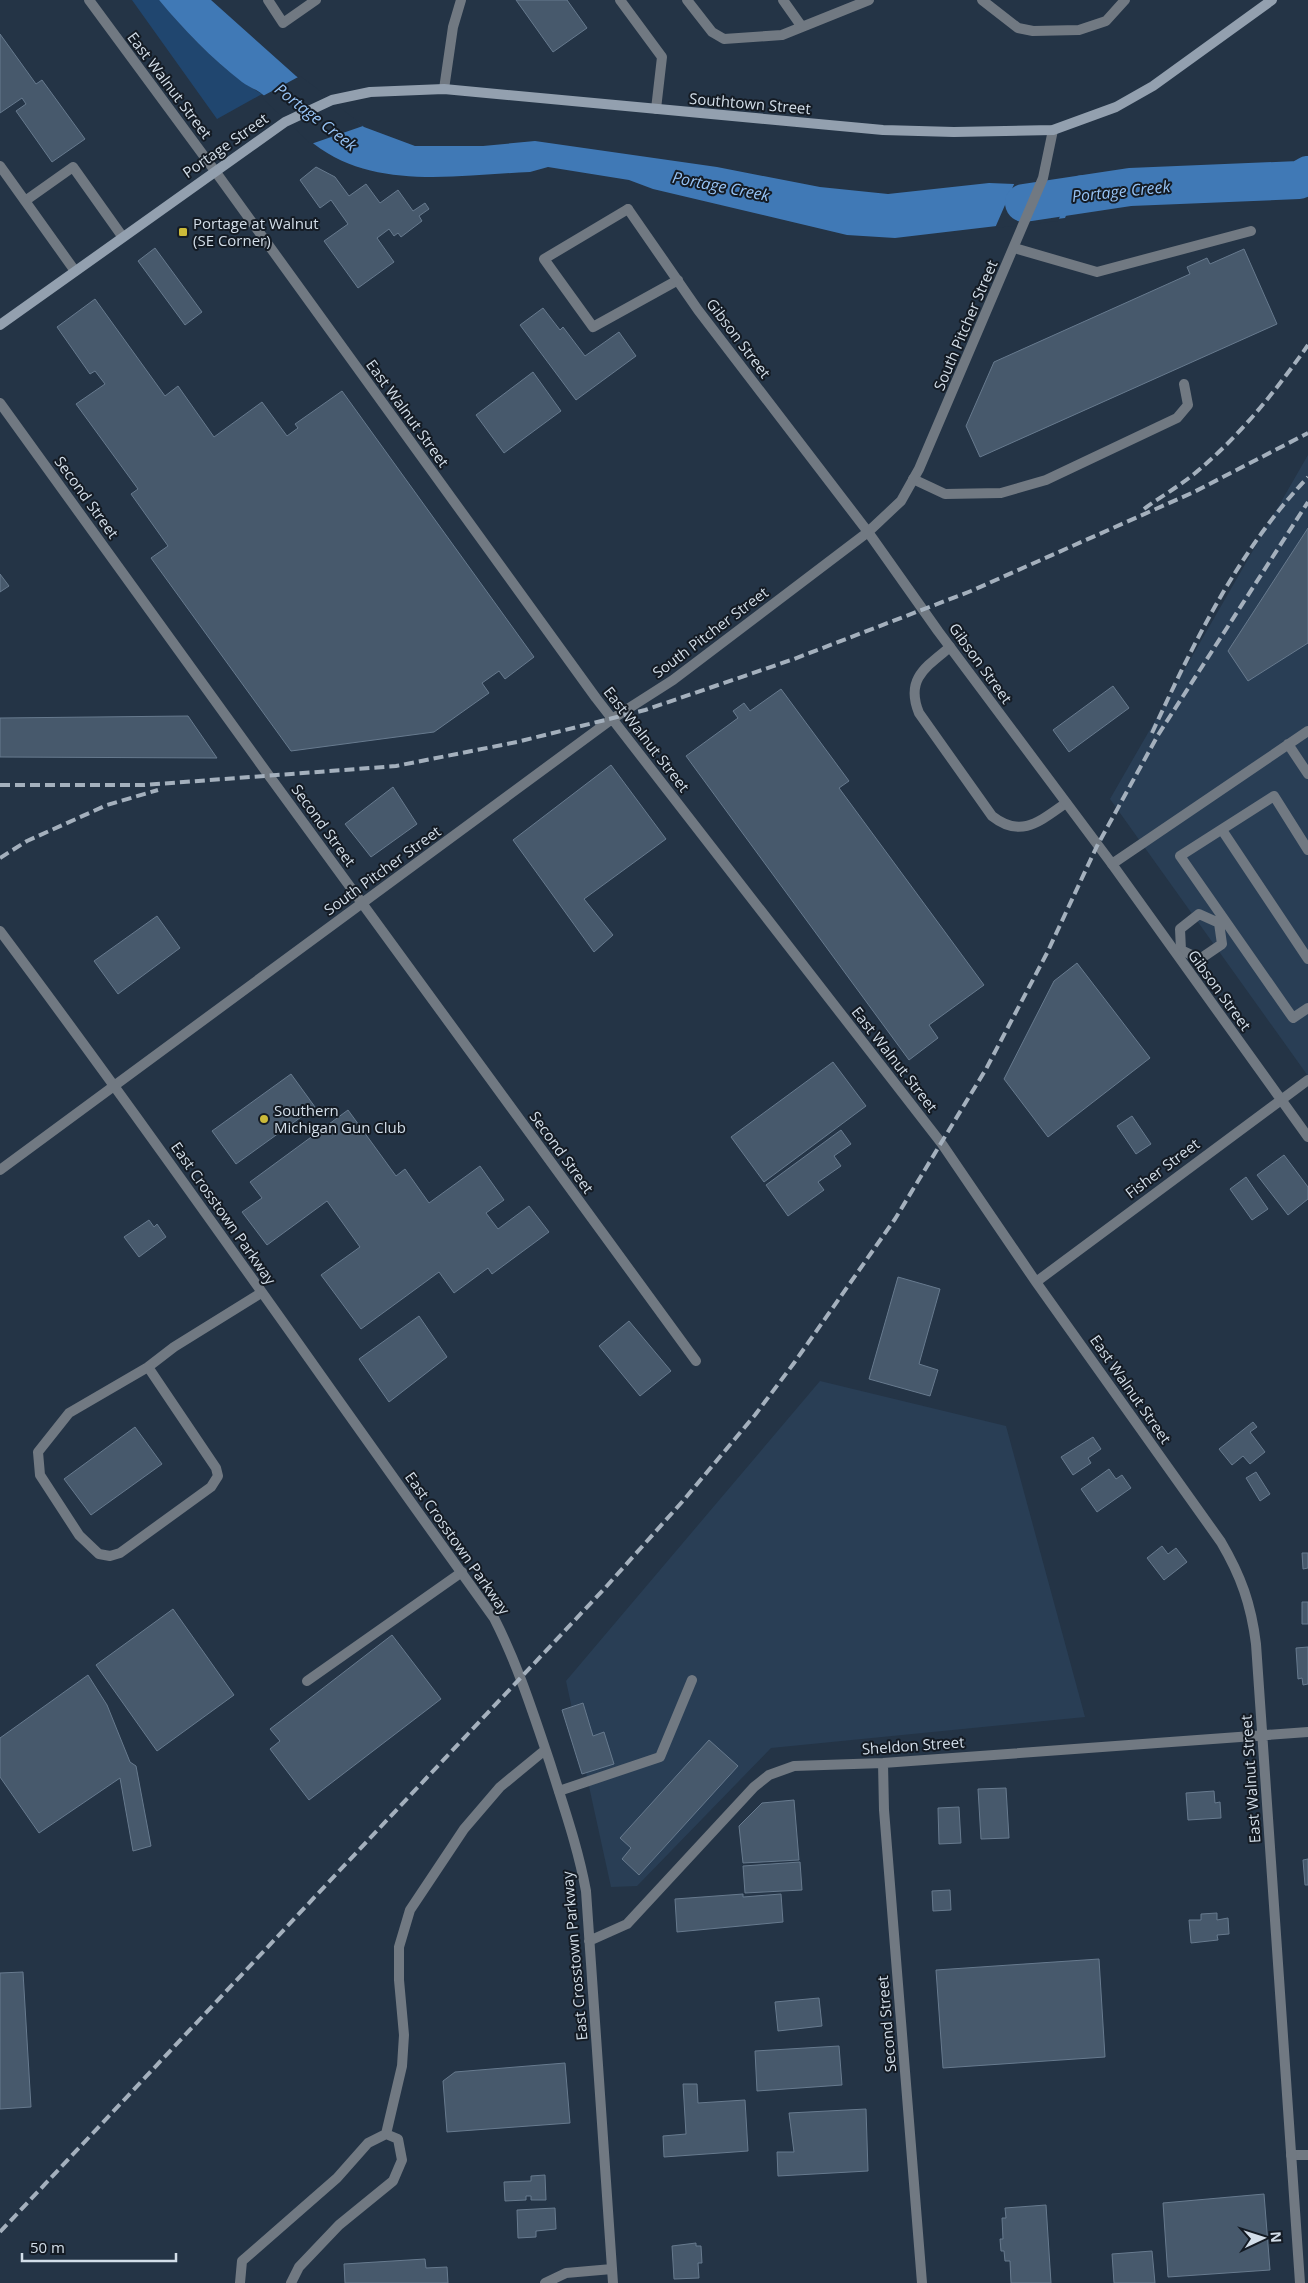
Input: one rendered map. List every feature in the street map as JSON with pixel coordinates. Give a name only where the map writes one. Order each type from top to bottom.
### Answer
[{"type":"main road","points":[[1053,130],[1116,107],[1153,86],[1272,0]]},
{"type":"main road","name":"Portage Street","points":[[0,325],[122,236],[285,122],[332,100],[370,92],[444,89]]},
{"type":"main road","name":"Southtown Street","points":[[444,89],[883,130],[954,132],[1053,130]]},
{"type":"street","name":"East Walnut Street","points":[[90,0],[612,719],[941,1143],[1036,1282],[1221,1542],[1234,1565],[1252,1613],[1300,2283]]},
{"type":"street","points":[[268,0],[283,23],[316,0]]},
{"type":"street","points":[[444,89],[453,27],[461,0]]},
{"type":"street","points":[[620,0],[662,57],[656,110]]},
{"type":"street","points":[[687,0],[712,32],[724,39],[782,34],[869,0]]},
{"type":"street","points":[[783,0],[802,27]]},
{"type":"street","points":[[841,0],[848,9]]},
{"type":"street","points":[[982,0],[1018,28],[1033,31],[1079,30],[1106,21],[1125,0]]},
{"type":"street","name":"South Pitcher Street","points":[[0,1170],[114,1084],[612,719],[673,680],[868,532],[901,501],[942,416],[1014,248],[1042,178],[1053,130]]},
{"type":"street","points":[[0,166],[75,271]]},
{"type":"street","points":[[25,201],[73,167],[122,236]]},
{"type":"street","name":"Gibson Street","points":[[678,280],[594,327],[544,259],[628,209],[678,280],[698,310],[868,532],[950,647],[1178,952],[1280,1099],[1308,1136]]},
{"type":"street","points":[[1014,248],[1097,272],[1251,231]]},
{"type":"street","points":[[913,479],[945,494],[962,495],[1001,493],[1046,480],[1177,418],[1188,404],[1184,384]]},
{"type":"street","name":"Second Street","points":[[0,403],[696,1361]]},
{"type":"street","points":[[950,647],[925,668],[915,683],[914,701],[919,713],[992,816],[1002,824],[1016,828],[1036,824],[1066,804]]},
{"type":"street","points":[[1112,864],[1308,731]]},
{"type":"street","points":[[1288,744],[1308,774]]},
{"type":"street","points":[[1308,850],[1274,796],[1180,856],[1222,921],[1293,1018],[1308,1008]]},
{"type":"street","points":[[1222,830],[1308,959]]},
{"type":"street","points":[[1199,914],[1222,921],[1222,944],[1200,960],[1178,952],[1180,929],[1199,914]]},
{"type":"street","name":"East Crosstown Parkway","points":[[0,931],[114,1084],[261,1293],[462,1572],[494,1618],[506,1641],[522,1677],[559,1791],[580,1857],[586,1891],[614,2283]]},
{"type":"street","name":"Fisher Street","points":[[1036,1282],[1308,1080]]},
{"type":"street","points":[[148,1367],[208,1453],[218,1476],[211,1487],[120,1553],[110,1556],[99,1554],[79,1535],[40,1475],[38,1452],[69,1413],[148,1367],[174,1347],[261,1293]]},
{"type":"street","points":[[307,1680],[462,1572]]},
{"type":"street","points":[[559,1791],[660,1757],[692,1680]]},
{"type":"street","name":"Sheldon Street","points":[[589,1940],[628,1924],[754,1787],[769,1774],[794,1766],[883,1763],[1308,1732]]},
{"type":"street","points":[[386,2134],[402,2066],[404,2035],[399,1980],[399,1947],[410,1910],[464,1829],[500,1787],[545,1750]]},
{"type":"street","name":"Second Street","points":[[883,1763],[884,1810],[922,2283]]},
{"type":"street","points":[[240,2283],[242,2261],[337,2178],[368,2143],[386,2134],[398,2139],[402,2160],[393,2181],[339,2225],[299,2267],[290,2283]]},
{"type":"street","points":[[1291,2156],[1308,2155]]},
{"type":"street","points":[[545,2283],[566,2272],[612,2269]]},
{"type":"shaded area","points":[[132,0],[159,0],[194,39],[233,75],[262,94],[217,119]]},
{"type":"shaded area","points":[[1308,455],[1308,1076],[1110,799]]},
{"type":"shaded area","points":[[820,1381],[1006,1426],[1085,1717],[771,1748],[637,1886],[611,1887],[566,1681]]},
{"type":"water","points":[[159,0],[211,0],[296,76],[364,127],[415,146],[483,146],[535,141],[717,167],[820,187],[888,194],[989,183],[1014,184],[1084,175],[1065,218],[895,238],[847,235],[653,189],[629,180],[548,167],[530,172],[446,177],[418,177],[363,169],[338,159],[314,144],[260,92],[242,82],[209,53],[188,33]]},
{"type":"pier","points":[[300,76],[363,126],[311,144],[261,97]]},
{"type":"pier","points":[[1078,174],[1058,221],[995,228],[1015,182]]},
{"type":"building","points":[[516,0],[567,0],[587,28],[553,52]]},
{"type":"building","points":[[0,34],[36,84],[42,80],[85,139],[52,162],[16,111],[26,104],[22,98],[0,113]]},
{"type":"building","points":[[316,167],[335,177],[349,196],[366,184],[380,203],[398,190],[413,211],[425,203],[429,209],[419,216],[422,221],[401,237],[398,233],[394,236],[389,229],[377,238],[394,262],[358,288],[324,241],[348,224],[331,200],[320,208],[300,180]]},
{"type":"building","points":[[155,248],[202,312],[185,325],[138,261]]},
{"type":"building","points":[[1244,249],[1277,324],[980,457],[966,426],[994,362],[1190,274],[1187,267],[1207,258],[1210,264]]},
{"type":"building","points":[[95,299],[165,396],[178,386],[214,437],[262,402],[287,436],[298,428],[295,424],[342,391],[534,657],[505,679],[499,671],[482,683],[489,693],[434,732],[291,751],[151,558],[168,546],[131,494],[138,489],[76,404],[105,384],[95,371],[90,374],[57,327]]},
{"type":"building","points":[[543,308],[560,330],[563,327],[585,356],[619,332],[636,356],[576,400],[520,325]]},
{"type":"building","points":[[533,372],[561,411],[504,453],[476,415]]},
{"type":"building","points":[[1308,528],[1308,643],[1248,681],[1228,651]]},
{"type":"building","points":[[0,574],[9,586],[0,592]]},
{"type":"building","points":[[1113,686],[1129,708],[1069,752],[1053,730]]},
{"type":"building","points":[[781,689],[849,781],[839,788],[984,985],[929,1025],[938,1038],[909,1060],[686,756],[738,718],[733,711],[744,703],[750,711]]},
{"type":"building","points":[[188,716],[217,758],[0,757],[0,718]]},
{"type":"building","points":[[611,765],[666,839],[584,899],[613,935],[594,952],[513,840]]},
{"type":"building","points":[[393,787],[417,824],[371,857],[345,824]]},
{"type":"building","points":[[157,916],[180,948],[118,994],[94,961]]},
{"type":"building","points":[[1077,963],[1150,1058],[1048,1137],[1004,1079],[1054,981]]},
{"type":"building","points":[[833,1062],[866,1106],[764,1182],[731,1137]]},
{"type":"building","name":"Southern Michigan Gun Club","points":[[291,1074],[315,1107],[236,1164],[212,1131]]},
{"type":"building","points":[[348,1110],[396,1176],[405,1169],[429,1203],[480,1166],[504,1200],[486,1213],[498,1229],[529,1206],[549,1232],[492,1274],[488,1268],[454,1293],[439,1272],[361,1329],[321,1275],[360,1247],[327,1201],[267,1245],[242,1212],[262,1198],[250,1182]]},
{"type":"building","points":[[1132,1116],[1151,1144],[1136,1154],[1117,1126]]},
{"type":"building","points":[[841,1130],[851,1144],[834,1156],[841,1166],[818,1182],[824,1190],[788,1216],[766,1185]]},
{"type":"building","points":[[1284,1155],[1308,1187],[1308,1199],[1288,1215],[1257,1175]]},
{"type":"building","points":[[1246,1177],[1268,1209],[1252,1220],[1230,1189]]},
{"type":"building","points":[[149,1220],[154,1227],[157,1224],[166,1237],[139,1257],[124,1237]]},
{"type":"building","points":[[898,1277],[940,1289],[919,1364],[938,1370],[930,1396],[869,1379]]},
{"type":"building","points":[[419,1316],[447,1357],[389,1402],[359,1359]]},
{"type":"building","points":[[629,1321],[671,1371],[640,1396],[599,1346]]},
{"type":"building","points":[[1253,1422],[1257,1427],[1250,1432],[1265,1452],[1250,1464],[1243,1456],[1232,1465],[1219,1449]]},
{"type":"building","points":[[135,1427],[162,1464],[91,1515],[64,1479]]},
{"type":"building","points":[[1093,1437],[1101,1449],[1088,1458],[1091,1463],[1073,1475],[1061,1457]]},
{"type":"building","points":[[1109,1469],[1116,1479],[1122,1475],[1131,1488],[1097,1512],[1081,1489]]},
{"type":"building","points":[[1256,1472],[1270,1494],[1260,1501],[1246,1478]]},
{"type":"building","points":[[1162,1546],[1168,1554],[1176,1548],[1187,1562],[1164,1580],[1147,1558]]},
{"type":"building","points":[[1302,1553],[1308,1553],[1308,1568],[1303,1569]]},
{"type":"building","points":[[1302,1602],[1308,1602],[1308,1624],[1302,1624]]},
{"type":"building","points":[[173,1609],[234,1695],[157,1751],[96,1665]]},
{"type":"building","points":[[392,1635],[441,1699],[309,1800],[270,1749],[280,1741],[270,1729]]},
{"type":"building","points":[[1308,1647],[1308,1684],[1303,1685],[1302,1678],[1298,1679],[1296,1648]]},
{"type":"building","points":[[88,1675],[107,1705],[130,1762],[136,1766],[151,1846],[133,1851],[120,1778],[39,1833],[0,1777],[0,1738]]},
{"type":"building","points":[[583,1703],[593,1736],[604,1732],[614,1764],[582,1774],[562,1710]]},
{"type":"building","points":[[709,1740],[738,1766],[639,1875],[622,1859],[631,1848],[620,1838]]},
{"type":"building","points":[[1006,1788],[1009,1838],[981,1839],[978,1789]]},
{"type":"building","points":[[1214,1791],[1215,1803],[1220,1802],[1221,1818],[1188,1820],[1186,1793]]},
{"type":"building","points":[[794,1800],[799,1860],[743,1863],[739,1826],[762,1803]]},
{"type":"building","points":[[959,1807],[961,1843],[939,1844],[938,1808]]},
{"type":"building","points":[[1308,1859],[1308,1885],[1305,1885],[1303,1860]]},
{"type":"building","points":[[800,1862],[802,1890],[745,1893],[743,1866]]},
{"type":"building","points":[[950,1890],[951,1910],[933,1911],[932,1891]]},
{"type":"building","points":[[743,1894],[743,1897],[781,1894],[783,1922],[677,1932],[675,1899]]},
{"type":"building","points":[[1217,1913],[1217,1920],[1228,1918],[1229,1934],[1217,1935],[1218,1940],[1191,1943],[1189,1920],[1201,1920],[1201,1914]]},
{"type":"building","points":[[1099,1959],[1105,2057],[943,2068],[936,1970]]},
{"type":"building","points":[[23,1972],[31,2107],[0,2109],[0,1973]]},
{"type":"building","points":[[819,1998],[822,2026],[778,2031],[775,2002]]},
{"type":"building","points":[[839,2046],[842,2085],[757,2091],[755,2051]]},
{"type":"building","points":[[565,2063],[570,2123],[447,2132],[443,2081],[455,2072]]},
{"type":"building","points":[[683,2084],[697,2084],[698,2103],[745,2100],[748,2151],[664,2157],[663,2136],[686,2134]]},
{"type":"building","points":[[866,2109],[868,2171],[778,2176],[777,2152],[794,2152],[789,2113]]},
{"type":"building","points":[[545,2175],[546,2200],[531,2200],[531,2196],[526,2196],[526,2200],[505,2201],[504,2182],[531,2181],[531,2176]]},
{"type":"building","points":[[1264,2194],[1270,2270],[1168,2277],[1163,2203]]},
{"type":"building","points":[[1046,2205],[1051,2283],[1011,2283],[1010,2261],[1005,2261],[1004,2251],[1001,2251],[1000,2239],[1003,2239],[1002,2218],[1006,2218],[1005,2208]]},
{"type":"building","points":[[555,2208],[556,2229],[536,2231],[536,2237],[518,2238],[517,2210]]},
{"type":"building","points":[[696,2243],[696,2246],[701,2246],[702,2263],[698,2263],[699,2278],[674,2279],[672,2246]]},
{"type":"building","points":[[1152,2251],[1155,2283],[1114,2283],[1112,2254]]},
{"type":"building","points":[[425,2259],[426,2268],[447,2267],[448,2283],[345,2283],[344,2264]]},
{"type":"waterway","name":"Portage Creek","points":[[1024,203],[1130,187],[1299,180],[1308,175]]},
{"type":"railway","points":[[1144,509],[1194,474],[1226,445],[1283,380],[1308,345]]},
{"type":"railway","points":[[0,785],[144,785],[396,766],[517,742],[645,710],[794,659],[971,591],[1194,492],[1308,433]]},
{"type":"railway","points":[[1152,733],[1201,632],[1239,567],[1260,535],[1308,477]]},
{"type":"railway","points":[[0,2232],[605,1588],[682,1502],[755,1415],[794,1363],[895,1219],[986,1069],[1047,953],[1097,846],[1158,735],[1308,502]]},
{"type":"railway","points":[[0,858],[27,841],[107,805],[158,790]]},
{"type":"place","name":"Portage at Walnut (SE Corner)","points":[[183,232]]},
{"type":"place","name":"Southern Michigan Gun Club","points":[[264,1119]]}]
